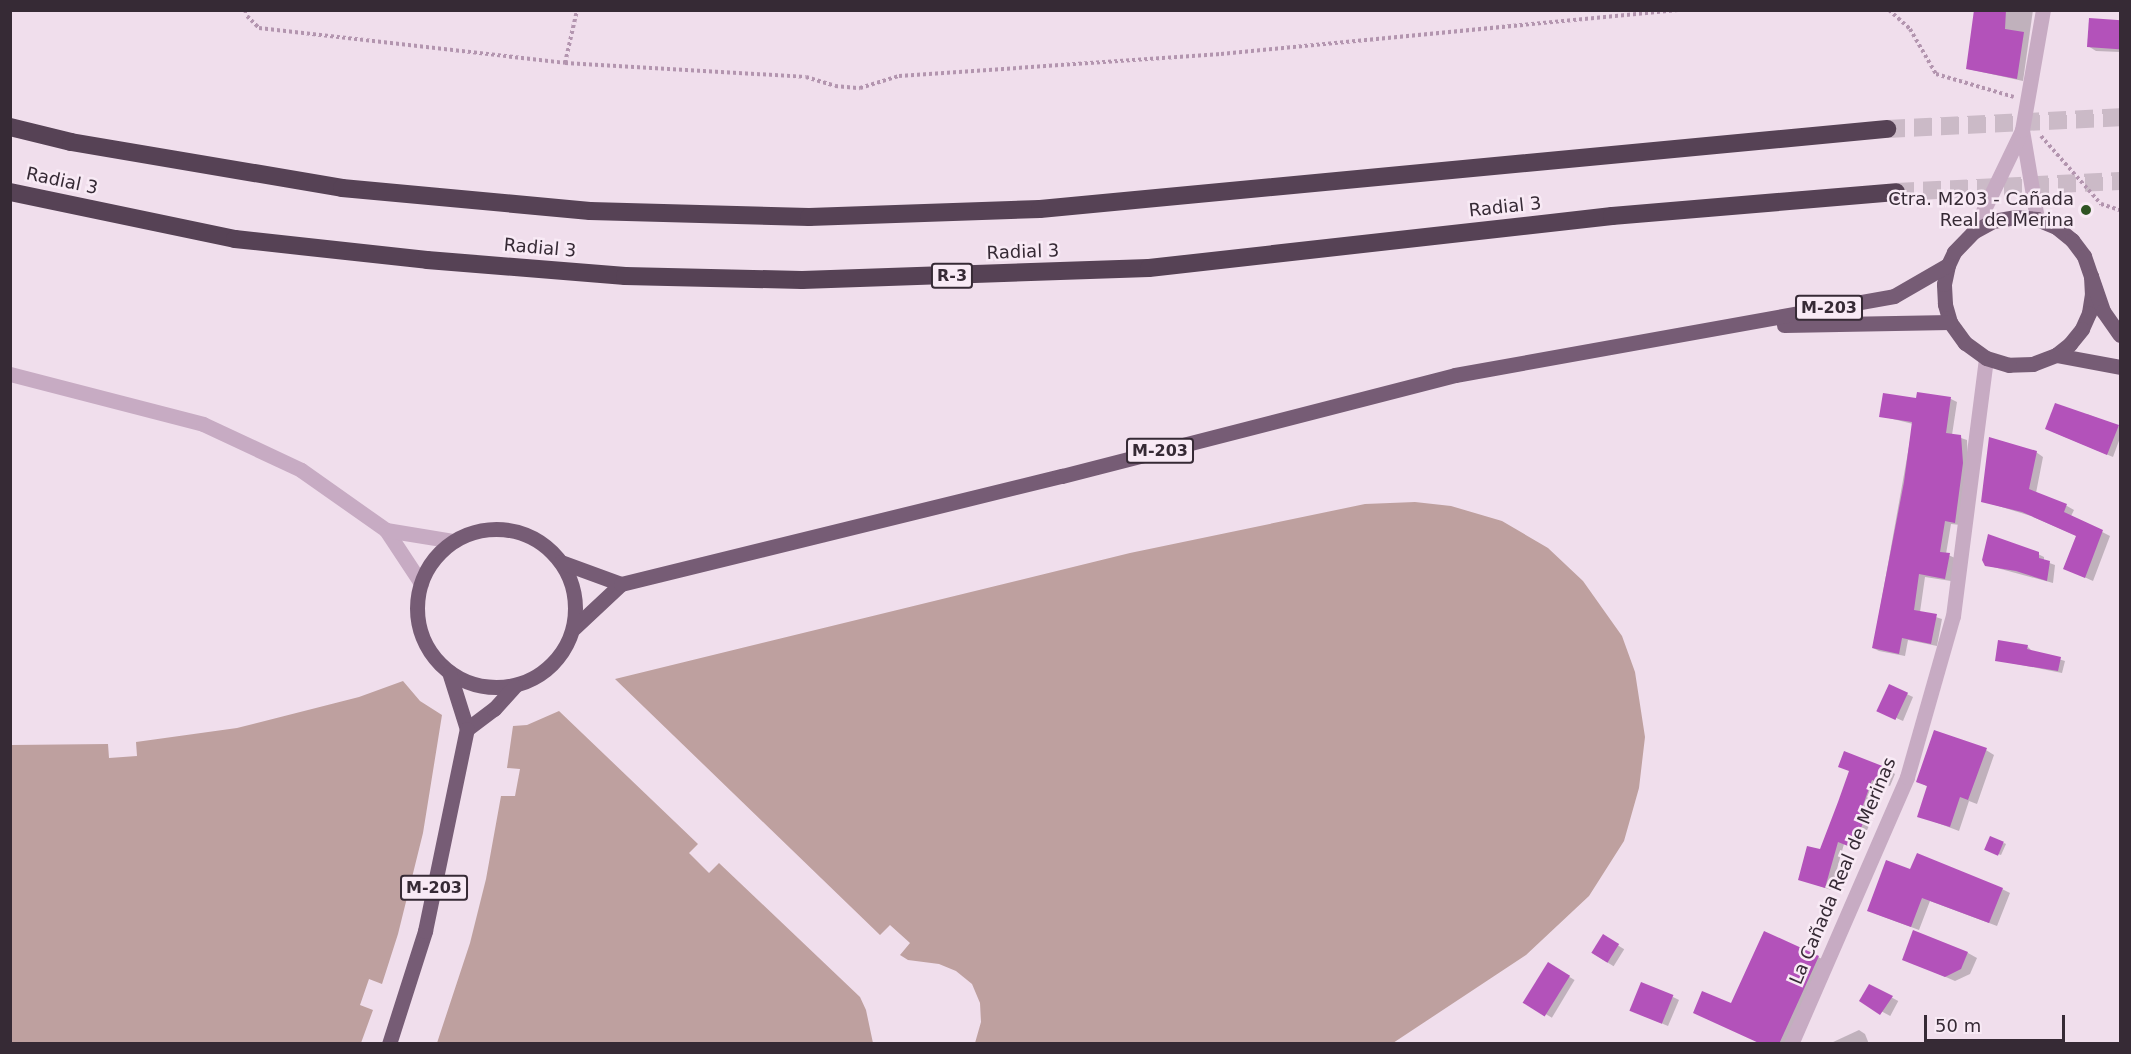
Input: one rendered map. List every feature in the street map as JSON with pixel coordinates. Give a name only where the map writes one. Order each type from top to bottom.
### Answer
[{"type":"highway","points":[[10,127],[71,141],[342,188],[590,211],[809,217],[1040,209],[1887,129]]},
{"type":"highway","name":"Radial 3","points":[[10,192],[257,241],[427,260],[625,276],[802,280],[1149,268],[1612,216],[1896,192]]},
{"type":"main road","name":"M-203","points":[[2091,276],[2090,313],[2082,329],[2070,344],[2056,355],[2033,364],[2009,365],[1986,358],[1965,343],[1950,322],[1944,294],[1948,265],[1959,247],[1973,232],[1993,221],[2015,217],[2037,219],[2056,227],[2072,240],[2084,256],[2091,276],[2103,311],[2121,335]]},
{"type":"main road","name":"M-203","points":[[574,628],[621,584],[1062,476],[1455,375],[1894,296],[1948,265]]},
{"type":"main road","name":"M-203","points":[[1703,332],[1809,323],[1950,322]]},
{"type":"main road","name":"M-203","points":[[2056,355],[2121,367]]},
{"type":"main road","points":[[496,529],[518,532],[542,543],[561,562],[572,583],[576,606],[574,628],[565,648],[552,665],[535,678],[515,686],[492,688],[469,683],[449,672],[432,655],[421,633],[417,600],[421,584],[433,559],[454,541],[474,532],[496,529]]},
{"type":"main road","points":[[561,562],[621,584]]},
{"type":"main road","name":"M-203","points":[[389,1044],[425,931],[467,729],[449,672]]},
{"type":"main road","points":[[467,729],[494,709],[515,686]]},
{"type":"street","points":[[1973,232],[2023,124],[2043,10]]},
{"type":"street","points":[[2023,124],[2037,219]]},
{"type":"street","name":"La Cañada Real de Merinas","points":[[1791,1044],[1907,777],[1944,650],[1953,616],[1986,358]]},
{"type":"street","points":[[10,374],[203,424],[301,470],[386,530],[421,584]]},
{"type":"street","points":[[386,530],[454,541]]},
{"type":"path","points":[[245,10],[247,16],[259,28],[565,63],[806,77],[835,86],[860,88],[899,76],[1221,54],[1678,10]]},
{"type":"path","points":[[565,63],[577,10]]},
{"type":"path","points":[[1889,10],[1910,29],[1936,74],[2028,101]]},
{"type":"path","points":[[2023,124],[2101,204],[2121,210]]},
{"type":"shaded area","points":[[1415,502],[1451,506],[1502,521],[1548,548],[1583,581],[1622,636],[1635,672],[1645,737],[1639,788],[1624,841],[1589,896],[1526,955],[1393,1043],[975,1043],[981,1022],[980,1003],[972,984],[956,971],[939,964],[908,960],[900,955],[910,943],[890,925],[880,935],[615,679],[1130,553],[1365,504]]},
{"type":"shaded area","points":[[403,681],[420,701],[442,715],[423,833],[398,934],[382,984],[369,979],[360,1005],[373,1010],[361,1043],[11,1043],[11,745],[108,744],[109,758],[137,756],[136,742],[237,728],[359,697]]},
{"type":"shaded area","points":[[559,711],[698,844],[689,853],[709,873],[719,863],[860,997],[866,1010],[873,1043],[437,1043],[470,943],[486,879],[501,796],[515,796],[520,769],[507,768],[513,726],[527,725]]},
{"type":"building","points":[[1974,10],[2006,10],[2005,29],[2024,32],[2017,79],[1966,69]]},
{"type":"building","points":[[2089,18],[2120,20],[2119,49],[2087,47]]},
{"type":"building","points":[[1917,392],[1951,397],[1946,433],[1961,435],[1963,463],[1955,523],[1945,521],[1940,552],[1950,553],[1945,579],[1919,574],[1914,610],[1937,614],[1931,644],[1902,638],[1899,654],[1872,648],[1904,482],[1912,422],[1879,417],[1883,393],[1916,398]]},
{"type":"building","points":[[2055,403],[2119,425],[2107,455],[2045,429]]},
{"type":"building","points":[[1989,437],[2037,451],[2029,489],[2067,504],[2064,512],[2103,530],[2085,578],[2063,569],[2076,536],[2022,512],[1981,502]]},
{"type":"building","points":[[1988,534],[2039,552],[2039,558],[2050,561],[2047,581],[2016,571],[1985,566],[1982,560]]},
{"type":"building","points":[[1998,640],[2028,645],[2027,649],[2061,657],[2058,671],[1995,661]]},
{"type":"building","points":[[1889,684],[1908,693],[1895,720],[1876,711]]},
{"type":"building","points":[[1934,730],[1987,748],[1968,800],[1960,797],[1950,827],[1917,817],[1927,786],[1916,782]]},
{"type":"building","points":[[1844,751],[1890,769],[1884,784],[1872,780],[1861,811],[1867,813],[1853,848],[1838,842],[1825,888],[1798,880],[1807,846],[1820,849],[1838,802],[1849,771],[1838,767]]},
{"type":"building","points":[[1990,836],[2004,842],[1998,856],[1984,850]]},
{"type":"building","points":[[1917,853],[2003,888],[1989,923],[1922,898],[1911,927],[1867,911],[1886,860],[1910,869]]},
{"type":"building","points":[[1913,930],[1968,952],[1961,969],[1945,977],[1902,960]]},
{"type":"building","points":[[1764,931],[1819,956],[1779,1044],[1761,1044],[1693,1013],[1702,991],[1731,1003]]},
{"type":"building","points":[[1603,934],[1619,944],[1607,963],[1591,953]]},
{"type":"building","points":[[1548,962],[1570,976],[1545,1016],[1523,1003]]},
{"type":"building","points":[[1641,982],[1673,995],[1662,1024],[1629,1011]]},
{"type":"building","points":[[1869,984],[1893,996],[1880,1015],[1859,1001]]},
{"type":"tunnel","points":[[1887,129],[2120,117]]},
{"type":"tunnel","points":[[1896,192],[2120,181]]},
{"type":"place","name":"Ctra. M203 - Cañada Real de Merina","points":[[2086,210]]}]
